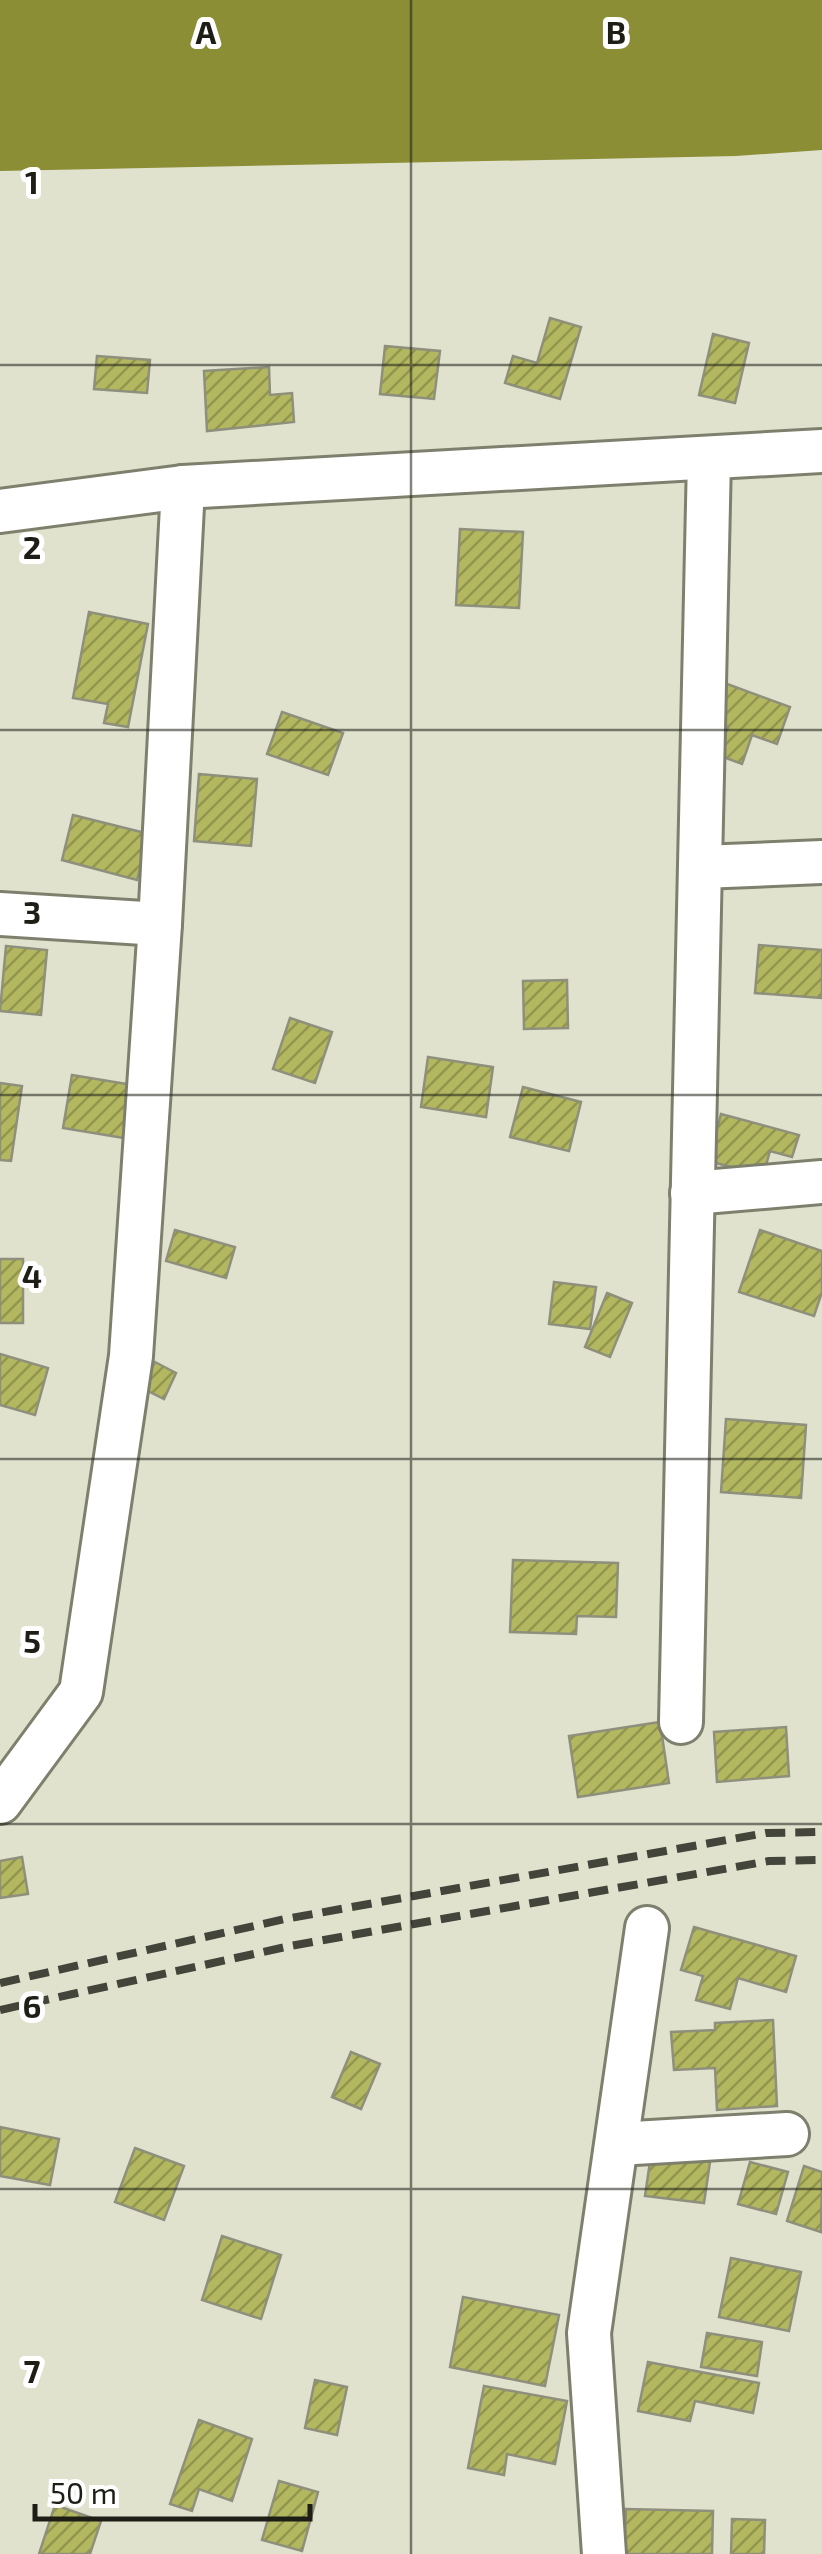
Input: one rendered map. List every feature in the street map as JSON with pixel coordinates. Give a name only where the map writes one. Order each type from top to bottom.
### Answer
[{"type":"street","points":[[0,511],[182,488],[822,451]]},
{"type":"street","points":[[680,1722],[710,459]]},
{"type":"street","points":[[0,1802],[81,1692],[131,1356],[160,924],[182,488]]},
{"type":"street","points":[[701,866],[822,862]]},
{"type":"street","points":[[0,914],[160,924]]},
{"type":"street","points":[[692,1193],[822,1182]]},
{"type":"street","points":[[604,2554],[590,2333],[648,1928]]},
{"type":"street","points":[[617,2144],[787,2134]]},
{"type":"shaded area","points":[[0,0],[822,0],[822,150],[736,156],[0,171]]},
{"type":"building","points":[[550,318],[581,327],[560,399],[505,383],[513,356],[537,363]]},
{"type":"building","points":[[713,334],[749,343],[735,403],[699,395]]},
{"type":"building","points":[[385,346],[440,351],[434,399],[380,394]]},
{"type":"building","points":[[97,356],[150,360],[147,393],[94,389]]},
{"type":"building","points":[[269,367],[270,395],[292,393],[294,422],[207,431],[204,371]]},
{"type":"building","points":[[460,529],[523,532],[519,608],[456,605]]},
{"type":"building","points":[[89,612],[148,624],[128,727],[104,723],[108,704],[73,698]]},
{"type":"building","points":[[719,681],[790,707],[777,744],[752,735],[742,764],[718,755],[728,727],[705,719]]},
{"type":"building","points":[[282,712],[343,733],[328,775],[267,754]]},
{"type":"building","points":[[199,774],[257,779],[251,846],[194,841]]},
{"type":"building","points":[[73,815],[149,834],[137,880],[62,860]]},
{"type":"building","points":[[759,945],[822,950],[822,998],[755,993]]},
{"type":"building","points":[[6,946],[47,950],[41,1015],[0,1011]]},
{"type":"building","points":[[567,980],[568,1028],[524,1029],[523,981]]},
{"type":"building","points":[[290,1018],[332,1032],[315,1083],[273,1069]]},
{"type":"building","points":[[428,1057],[493,1067],[486,1117],[421,1107]]},
{"type":"building","points":[[72,1075],[139,1086],[130,1139],[63,1128]]},
{"type":"building","points":[[0,1083],[22,1086],[11,1161],[0,1160]]},
{"type":"building","points":[[523,1087],[581,1102],[569,1151],[510,1137]]},
{"type":"building","points":[[721,1114],[799,1135],[792,1157],[770,1151],[763,1176],[709,1161]]},
{"type":"building","points":[[175,1230],[235,1247],[226,1278],[166,1261]]},
{"type":"building","points":[[760,1230],[822,1251],[822,1292],[814,1316],[739,1292]]},
{"type":"building","points":[[0,1259],[23,1259],[23,1323],[0,1323]]},
{"type":"building","points":[[554,1282],[596,1287],[590,1329],[549,1324]]},
{"type":"building","points":[[607,1293],[632,1303],[610,1357],[585,1347]]},
{"type":"building","points":[[0,1354],[48,1368],[35,1415],[0,1405]]},
{"type":"building","points":[[155,1362],[176,1373],[164,1399],[142,1388]]},
{"type":"building","points":[[726,1419],[806,1425],[801,1498],[721,1492]]},
{"type":"building","points":[[513,1560],[618,1563],[616,1617],[577,1616],[576,1634],[510,1632]]},
{"type":"building","points":[[660,1722],[669,1783],[578,1797],[569,1736]]},
{"type":"building","points":[[786,1727],[789,1776],[717,1782],[714,1732]]},
{"type":"building","points":[[22,1857],[28,1894],[0,1898],[0,1861]]},
{"type":"building","points":[[694,1927],[796,1956],[786,1992],[738,1978],[730,2009],[696,2000],[703,1976],[681,1970]]},
{"type":"building","points":[[773,2020],[777,2106],[717,2110],[715,2068],[674,2070],[671,2032],[715,2030],[715,2023]]},
{"type":"building","points":[[351,2052],[380,2064],[361,2109],[332,2097]]},
{"type":"building","points":[[0,2127],[59,2139],[50,2185],[0,2176]]},
{"type":"building","points":[[135,2148],[184,2166],[164,2220],[115,2202]]},
{"type":"building","points":[[651,2155],[710,2162],[704,2203],[645,2196]]},
{"type":"building","points":[[750,2162],[788,2172],[776,2214],[738,2204]]},
{"type":"building","points":[[804,2166],[822,2172],[821,2232],[787,2221]]},
{"type":"building","points":[[222,2236],[281,2255],[261,2319],[202,2300]]},
{"type":"building","points":[[731,2258],[801,2272],[789,2331],[719,2317]]},
{"type":"building","points":[[463,2297],[559,2315],[545,2386],[450,2367]]},
{"type":"building","points":[[707,2333],[762,2342],[757,2376],[701,2367]]},
{"type":"building","points":[[648,2362],[759,2383],[753,2413],[695,2401],[690,2421],[638,2411]]},
{"type":"building","points":[[315,2380],[347,2387],[337,2435],[305,2428]]},
{"type":"building","points":[[484,2386],[567,2401],[555,2464],[507,2454],[504,2475],[468,2468]]},
{"type":"building","points":[[199,2420],[252,2439],[232,2501],[199,2489],[192,2511],[170,2504]]},
{"type":"building","points":[[279,2481],[318,2492],[302,2551],[262,2540]]},
{"type":"building","points":[[55,2505],[101,2521],[90,2554],[39,2554]]},
{"type":"building","points":[[626,2509],[713,2511],[712,2554],[624,2554]]},
{"type":"building","points":[[732,2519],[765,2520],[764,2554],[731,2554]]},
{"type":"railway","points":[[0,1983],[285,1919],[766,1833],[822,1832]]},
{"type":"railway","points":[[0,2010],[290,1946],[769,1861],[822,1860]]}]
